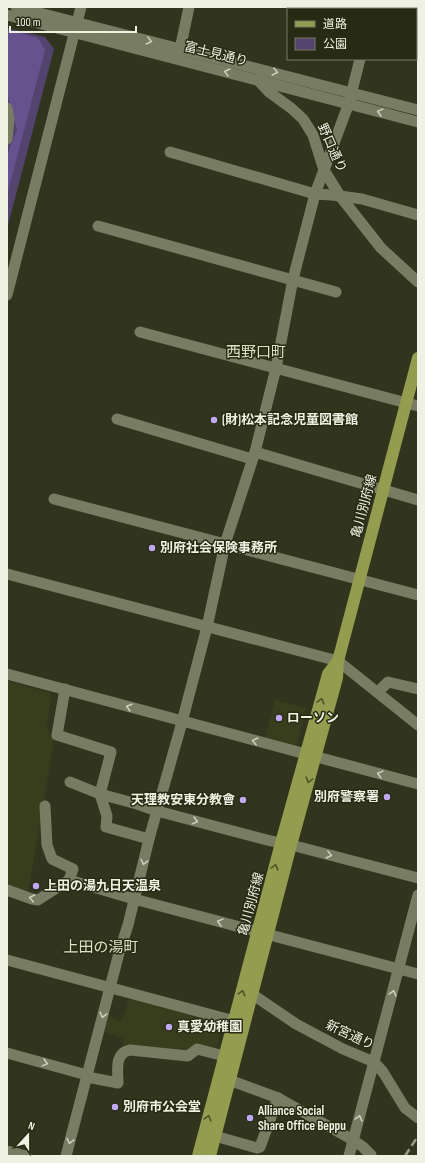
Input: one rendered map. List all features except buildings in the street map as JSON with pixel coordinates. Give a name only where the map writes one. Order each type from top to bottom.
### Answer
[{"type":"main road","name":"亀川別府線","points":[[198,1156],[230,1057],[311,755],[337,678],[338,661],[418,358]]},
{"type":"main road","name":"亀川別府線","points":[[239,1023],[252,994],[263,933]]},
{"type":"main road","name":"亀川別府線","points":[[210,1156],[229,1080],[230,1057]]},
{"type":"street","points":[[16,7],[76,27],[179,54],[249,66],[418,110]]},
{"type":"street","points":[[7,295],[81,7]]},
{"type":"street","points":[[179,54],[189,7]]},
{"type":"street","points":[[7,15],[76,27]]},
{"type":"street","name":"富士見通り","points":[[179,54],[257,79],[418,122]]},
{"type":"street","points":[[66,1156],[149,839],[207,627],[225,544],[253,456],[276,368],[293,279],[314,194],[349,103],[360,60]]},
{"type":"street","name":"野口通り","points":[[249,66],[257,79],[269,92],[303,119],[313,136],[324,170],[340,196],[381,248],[418,282]]},
{"type":"street","points":[[7,108],[9,119],[7,139]]},
{"type":"street","points":[[170,152],[314,194],[362,199],[418,215]]},
{"type":"street","points":[[98,226],[336,292]]},
{"type":"street","points":[[140,332],[418,406]]},
{"type":"street","points":[[117,419],[418,500]]},
{"type":"street","points":[[54,499],[418,595]]},
{"type":"street","points":[[7,574],[338,661],[418,725]]},
{"type":"street","points":[[7,674],[418,784]]},
{"type":"street","points":[[378,692],[388,682],[418,689]]},
{"type":"street","points":[[65,689],[57,735],[110,752],[100,794],[107,816],[106,826],[149,839]]},
{"type":"street","points":[[70,782],[100,794],[157,811],[418,878]]},
{"type":"street","points":[[7,890],[38,900],[69,880],[73,870],[64,863],[52,859],[47,845],[45,806]]},
{"type":"street","points":[[69,880],[134,899],[418,974]]},
{"type":"street","points":[[349,1156],[418,895]]},
{"type":"street","points":[[7,960],[239,1023]]},
{"type":"street","name":"新宮通り","points":[[252,994],[296,1024],[343,1049],[374,1062],[383,1072],[405,1108],[417,1115]]},
{"type":"street","points":[[7,1052],[87,1076],[118,1083],[117,1068],[119,1056],[125,1051],[130,1050],[188,1056],[197,1049],[230,1057]]},
{"type":"street","points":[[229,1080],[278,1098],[353,1140],[363,1147],[370,1155]]},
{"type":"street","points":[[215,1136],[257,1148],[260,1147],[278,1098]]},
{"type":"street","points":[[7,1151],[26,1156]]},
{"type":"shaded area","points":[[7,30],[38,38],[45,50],[7,195],[7,155],[17,130],[7,93]]},
{"type":"shaded area","points":[[7,681],[51,693],[47,729],[54,741],[28,894],[7,888]]},
{"type":"shaded area","points":[[275,700],[306,708],[296,748],[264,740]]},
{"type":"shaded area","points":[[130,997],[223,1021],[216,1050],[186,1054],[124,1045],[122,1038],[105,1032],[109,1015],[119,1021],[124,1015]]},
{"type":"green space","points":[[7,28],[45,37],[54,49],[7,229]]},
{"type":"railway","points":[[405,1156],[418,1136]]},
{"type":"place","name":"(財)松本記念児童図書館","points":[[214,420]]},
{"type":"place","name":"別府社会保険事務所","points":[[152,548]]},
{"type":"place","name":"ローソン","points":[[279,718]]},
{"type":"place","name":"別府警察署","points":[[387,797]]},
{"type":"place","name":"天理教安東分教會","points":[[243,800]]},
{"type":"place","name":"上田の湯九日天温泉","points":[[36,886]]},
{"type":"place","name":"真愛幼稚園","points":[[169,1027]]},
{"type":"place","name":"別府市公会堂","points":[[115,1107]]},
{"type":"place","name":"Alliance Social Share Office Beppu","points":[[250,1118]]},
{"type":"district","name":"西野口町","points":[[256,352]]},
{"type":"district","name":"上田の湯町","points":[[101,947]]}]
